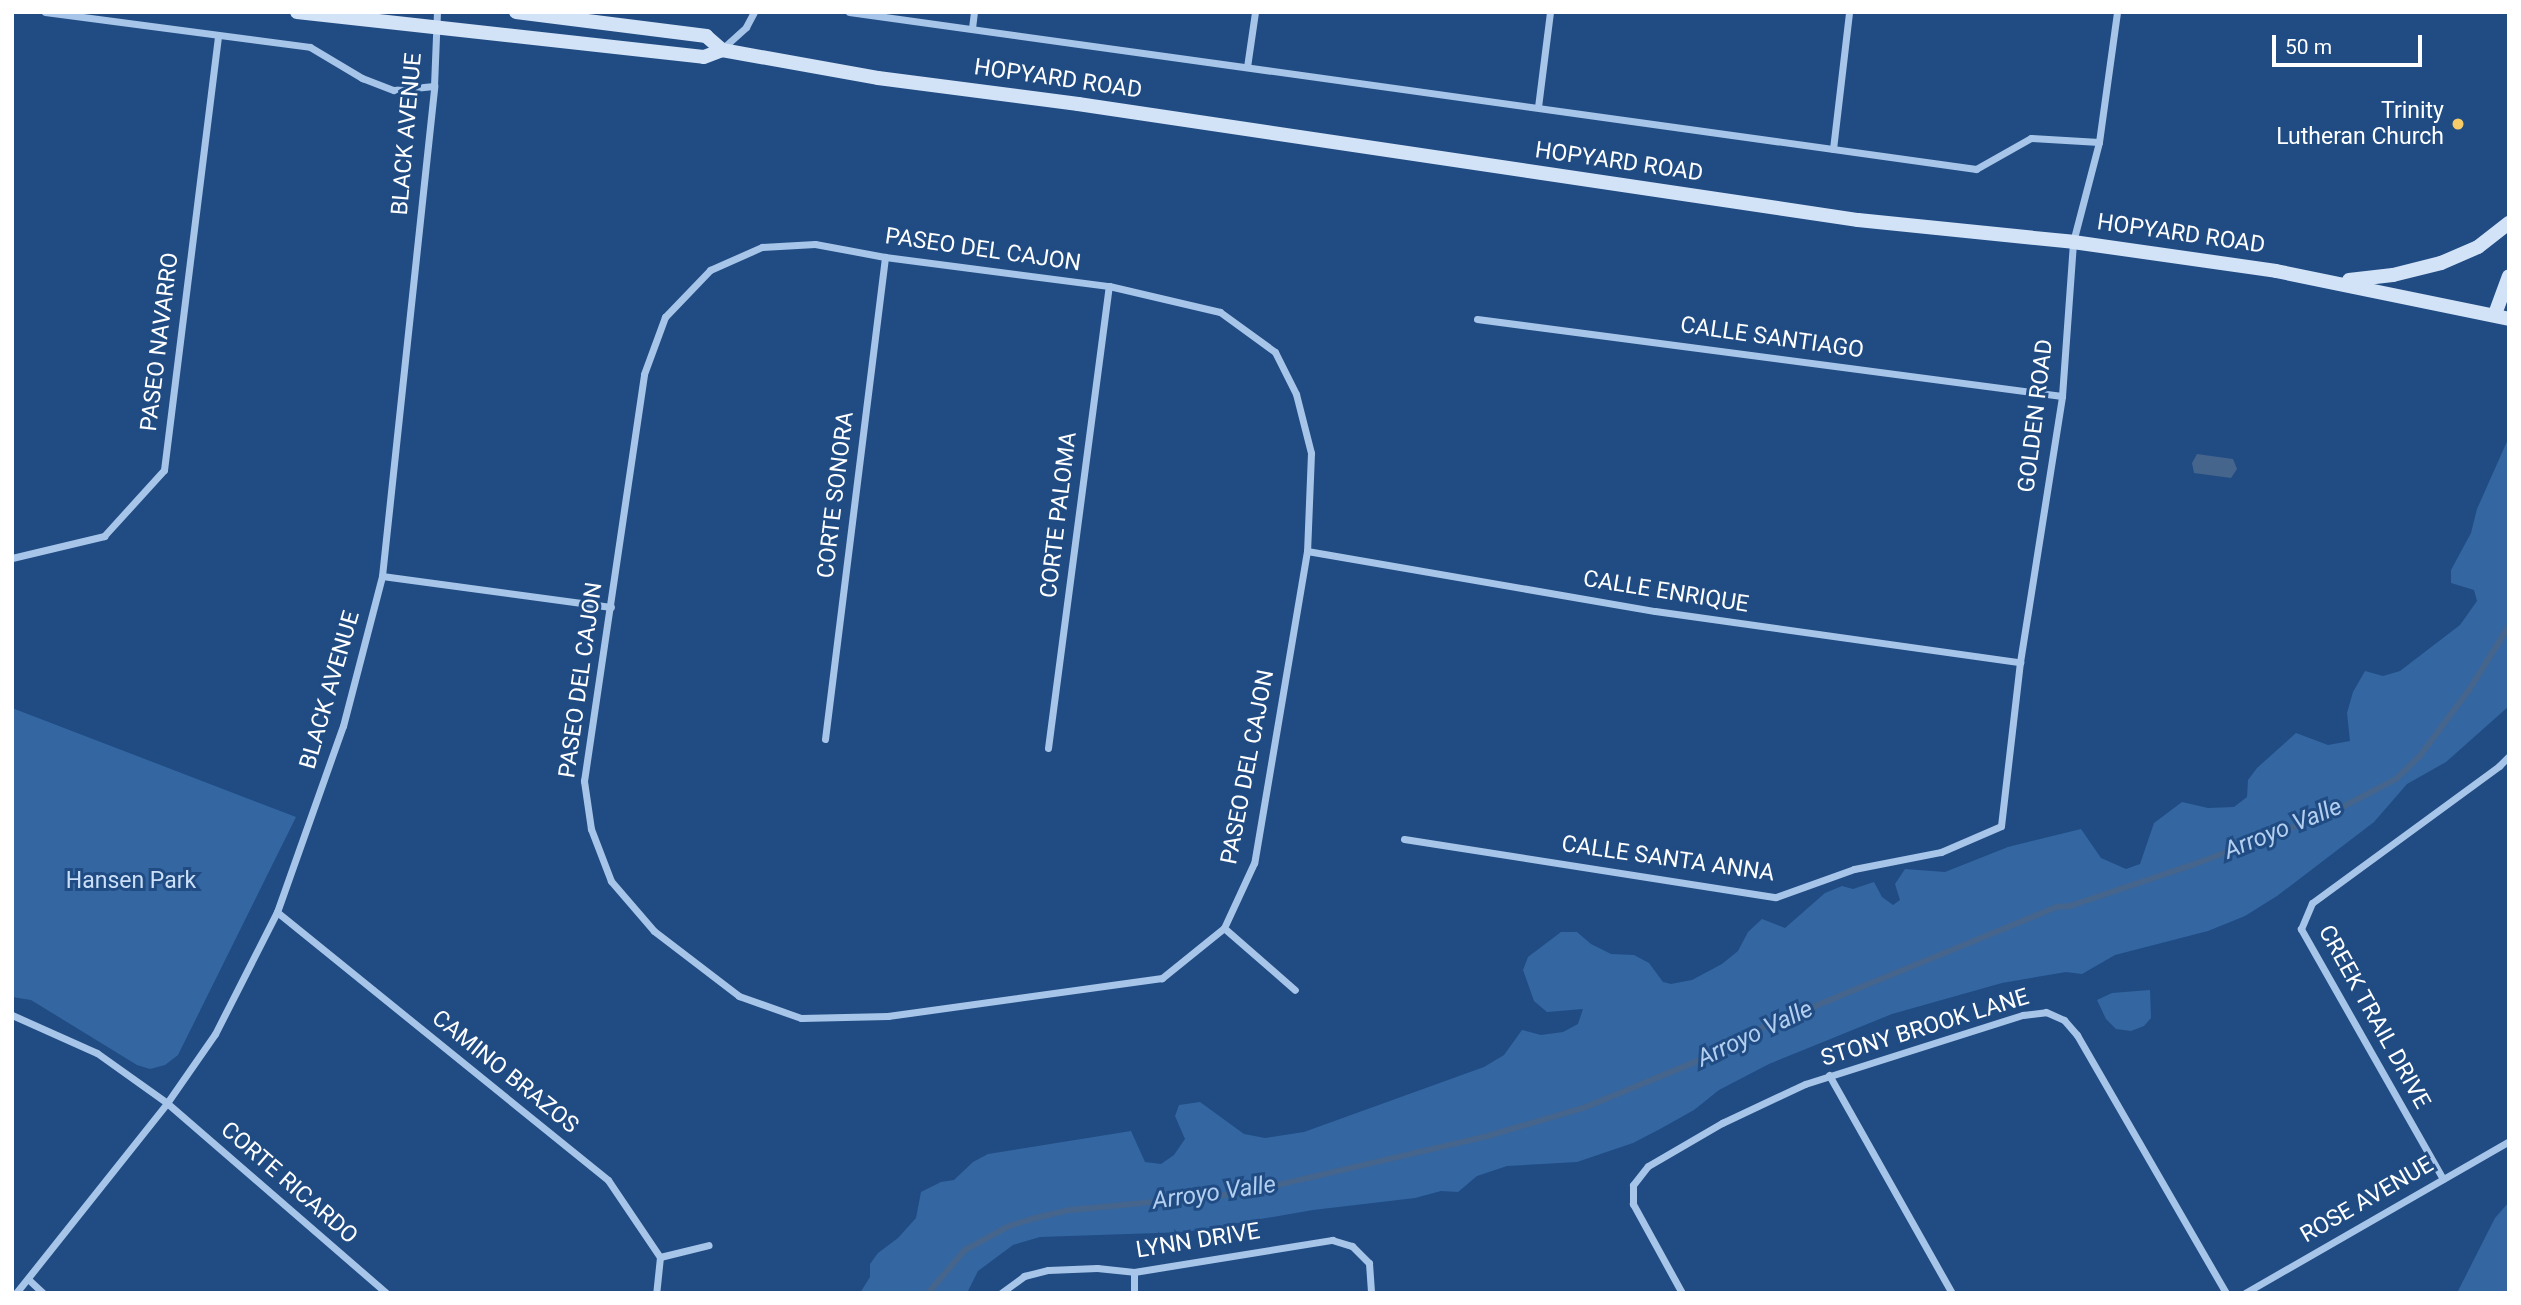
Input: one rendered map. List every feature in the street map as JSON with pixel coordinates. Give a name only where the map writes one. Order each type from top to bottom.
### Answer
[{"type":"main road","name":"HOPYARD ROAD","points":[[297,12],[704,57],[722,50]]},
{"type":"main road","name":"HOPYARD ROAD","points":[[516,12],[706,36],[722,50],[878,78],[1078,104],[1846,218],[2073,242],[2334,281],[2502,317]]},
{"type":"main road","points":[[2334,281],[2393,275],[2441,263],[2478,247],[2509,223]]},
{"type":"main road","points":[[2502,317],[2509,276]]},
{"type":"street","points":[[45,12],[310,47],[362,78],[394,90],[434,86]]},
{"type":"street","name":"BLACK AVENUE","points":[[16,1293],[167,1103],[215,1034],[277,912],[342,726],[382,576],[434,86],[437,12]]},
{"type":"street","points":[[722,50],[746,27],[754,12]]},
{"type":"street","name":"HOPYARD ROAD","points":[[849,12],[1976,169],[2031,138],[2099,142]]},
{"type":"street","points":[[972,28],[974,12]]},
{"type":"street","points":[[1247,66],[1255,12]]},
{"type":"street","points":[[1538,107],[1550,12]]},
{"type":"street","points":[[1833,149],[1849,12]]},
{"type":"street","name":"GOLDEN ROAD","points":[[2001,826],[2020,662],[2062,396],[2073,242],[2099,142],[2117,12]]},
{"type":"street","name":"PASEO NAVARRO","points":[[12,558],[104,536],[164,470],[218,36]]},
{"type":"street","name":"PASEO DEL CAJON","points":[[815,243],[885,257],[1109,286],[1220,312],[1275,352],[1297,394],[1311,453],[1307,551],[1254,863],[1224,928],[1162,978],[888,1016],[801,1018],[739,996],[654,931],[611,881],[591,829],[584,781],[645,374],[666,317],[710,270],[762,247],[815,243]]},
{"type":"street","name":"CORTE SONORA","points":[[825,739],[885,257]]},
{"type":"street","name":"CORTE PALOMA","points":[[1048,748],[1109,286]]},
{"type":"street","name":"CALLE SANTIAGO","points":[[1477,318],[2062,396]]},
{"type":"street","name":"CALLE ENRIQUE","points":[[1307,551],[1655,611],[2020,662]]},
{"type":"street","points":[[382,576],[611,607]]},
{"type":"street","name":"CREEK TRAIL DRIVE","points":[[2443,1179],[2301,929],[2312,903],[2509,756]]},
{"type":"street","name":"CALLE SANTA ANNA","points":[[1404,839],[1776,897],[1854,869],[1941,852],[2001,826]]},
{"type":"street","name":"CAMINO BRAZOS","points":[[277,912],[608,1180],[660,1257]]},
{"type":"street","points":[[1224,928],[1295,990]]},
{"type":"street","name":"STONY BROOK LANE","points":[[1682,1293],[1633,1204],[1633,1185],[1648,1166],[1722,1123],[1829,1075],[2023,1015],[2046,1012],[2064,1020],[2077,1035],[2226,1293]]},
{"type":"street","name":"CORTE RICARDO","points":[[12,1015],[97,1053],[167,1103],[386,1293]]},
{"type":"street","points":[[1829,1075],[1952,1293]]},
{"type":"street","name":"ROSE AVENUE","points":[[2245,1293],[2509,1141]]},
{"type":"street","name":"LYNN DRIVE","points":[[1001,1293],[1024,1276],[1048,1270],[1097,1268],[1134,1272],[1332,1240],[1352,1246],[1369,1263],[1371,1293]]},
{"type":"street","points":[[656,1293],[660,1257],[709,1245]]},
{"type":"street","points":[[1134,1272],[1134,1293]]},
{"type":"street","points":[[28,1279],[43,1293]]},
{"type":"green space","points":[[2509,437],[2509,706],[2446,762],[2407,784],[2374,822],[2277,896],[2245,916],[2208,931],[2115,955],[2082,974],[2066,972],[2002,983],[1892,1014],[1769,1064],[1719,1090],[1694,1110],[1633,1143],[1577,1162],[1507,1166],[1477,1176],[1458,1192],[1441,1191],[1415,1198],[1313,1210],[1186,1232],[1040,1237],[1013,1245],[978,1271],[967,1293],[860,1293],[870,1277],[870,1264],[878,1253],[898,1238],[916,1218],[921,1192],[941,1182],[954,1180],[973,1162],[988,1154],[1131,1131],[1145,1162],[1161,1164],[1174,1155],[1185,1139],[1175,1116],[1179,1105],[1200,1102],[1244,1134],[1265,1138],[1304,1132],[1484,1067],[1504,1055],[1522,1030],[1541,1035],[1563,1032],[1578,1024],[1583,1009],[1547,1012],[1534,1001],[1523,970],[1528,957],[1561,932],[1577,932],[1591,944],[1611,954],[1634,955],[1649,963],[1663,982],[1671,984],[1692,980],[1722,964],[1738,951],[1748,932],[1762,919],[1785,928],[1825,893],[1842,886],[1853,889],[1874,882],[1882,897],[1893,905],[1900,900],[1895,884],[1905,869],[1945,872],[2008,847],[2081,829],[2101,858],[2126,869],[2140,864],[2154,823],[2182,802],[2208,808],[2234,807],[2247,797],[2248,780],[2257,768],[2296,733],[2328,745],[2350,741],[2347,713],[2353,692],[2365,671],[2383,676],[2400,671],[2460,625],[2477,601],[2474,590],[2451,583],[2451,570],[2471,533],[2477,509]]},
{"type":"green space","name":"Hansen Park","points":[[12,708],[296,817],[178,1055],[165,1065],[150,1069],[137,1065],[31,1000],[12,997]]},
{"type":"green space","points":[[2150,990],[2151,1018],[2144,1026],[2131,1031],[2116,1029],[2106,1019],[2097,1000],[2112,993]]},
{"type":"green space","points":[[2509,1202],[2509,1293],[2457,1293],[2495,1218]]},
{"type":"shaded area","points":[[2197,454],[2233,459],[2237,469],[2231,478],[2194,473],[2192,463]]},
{"type":"waterway","name":"Arroyo Valle","points":[[928,1293],[965,1250],[1009,1226],[1071,1210],[1243,1193],[1488,1136],[1586,1107],[1700,1060],[1764,1027],[2057,907],[2070,906],[2192,865],[2331,813],[2396,779],[2419,757],[2469,690],[2509,626]]},
{"type":"place","name":"Trinity Lutheran Church","points":[[2458,124]]}]
